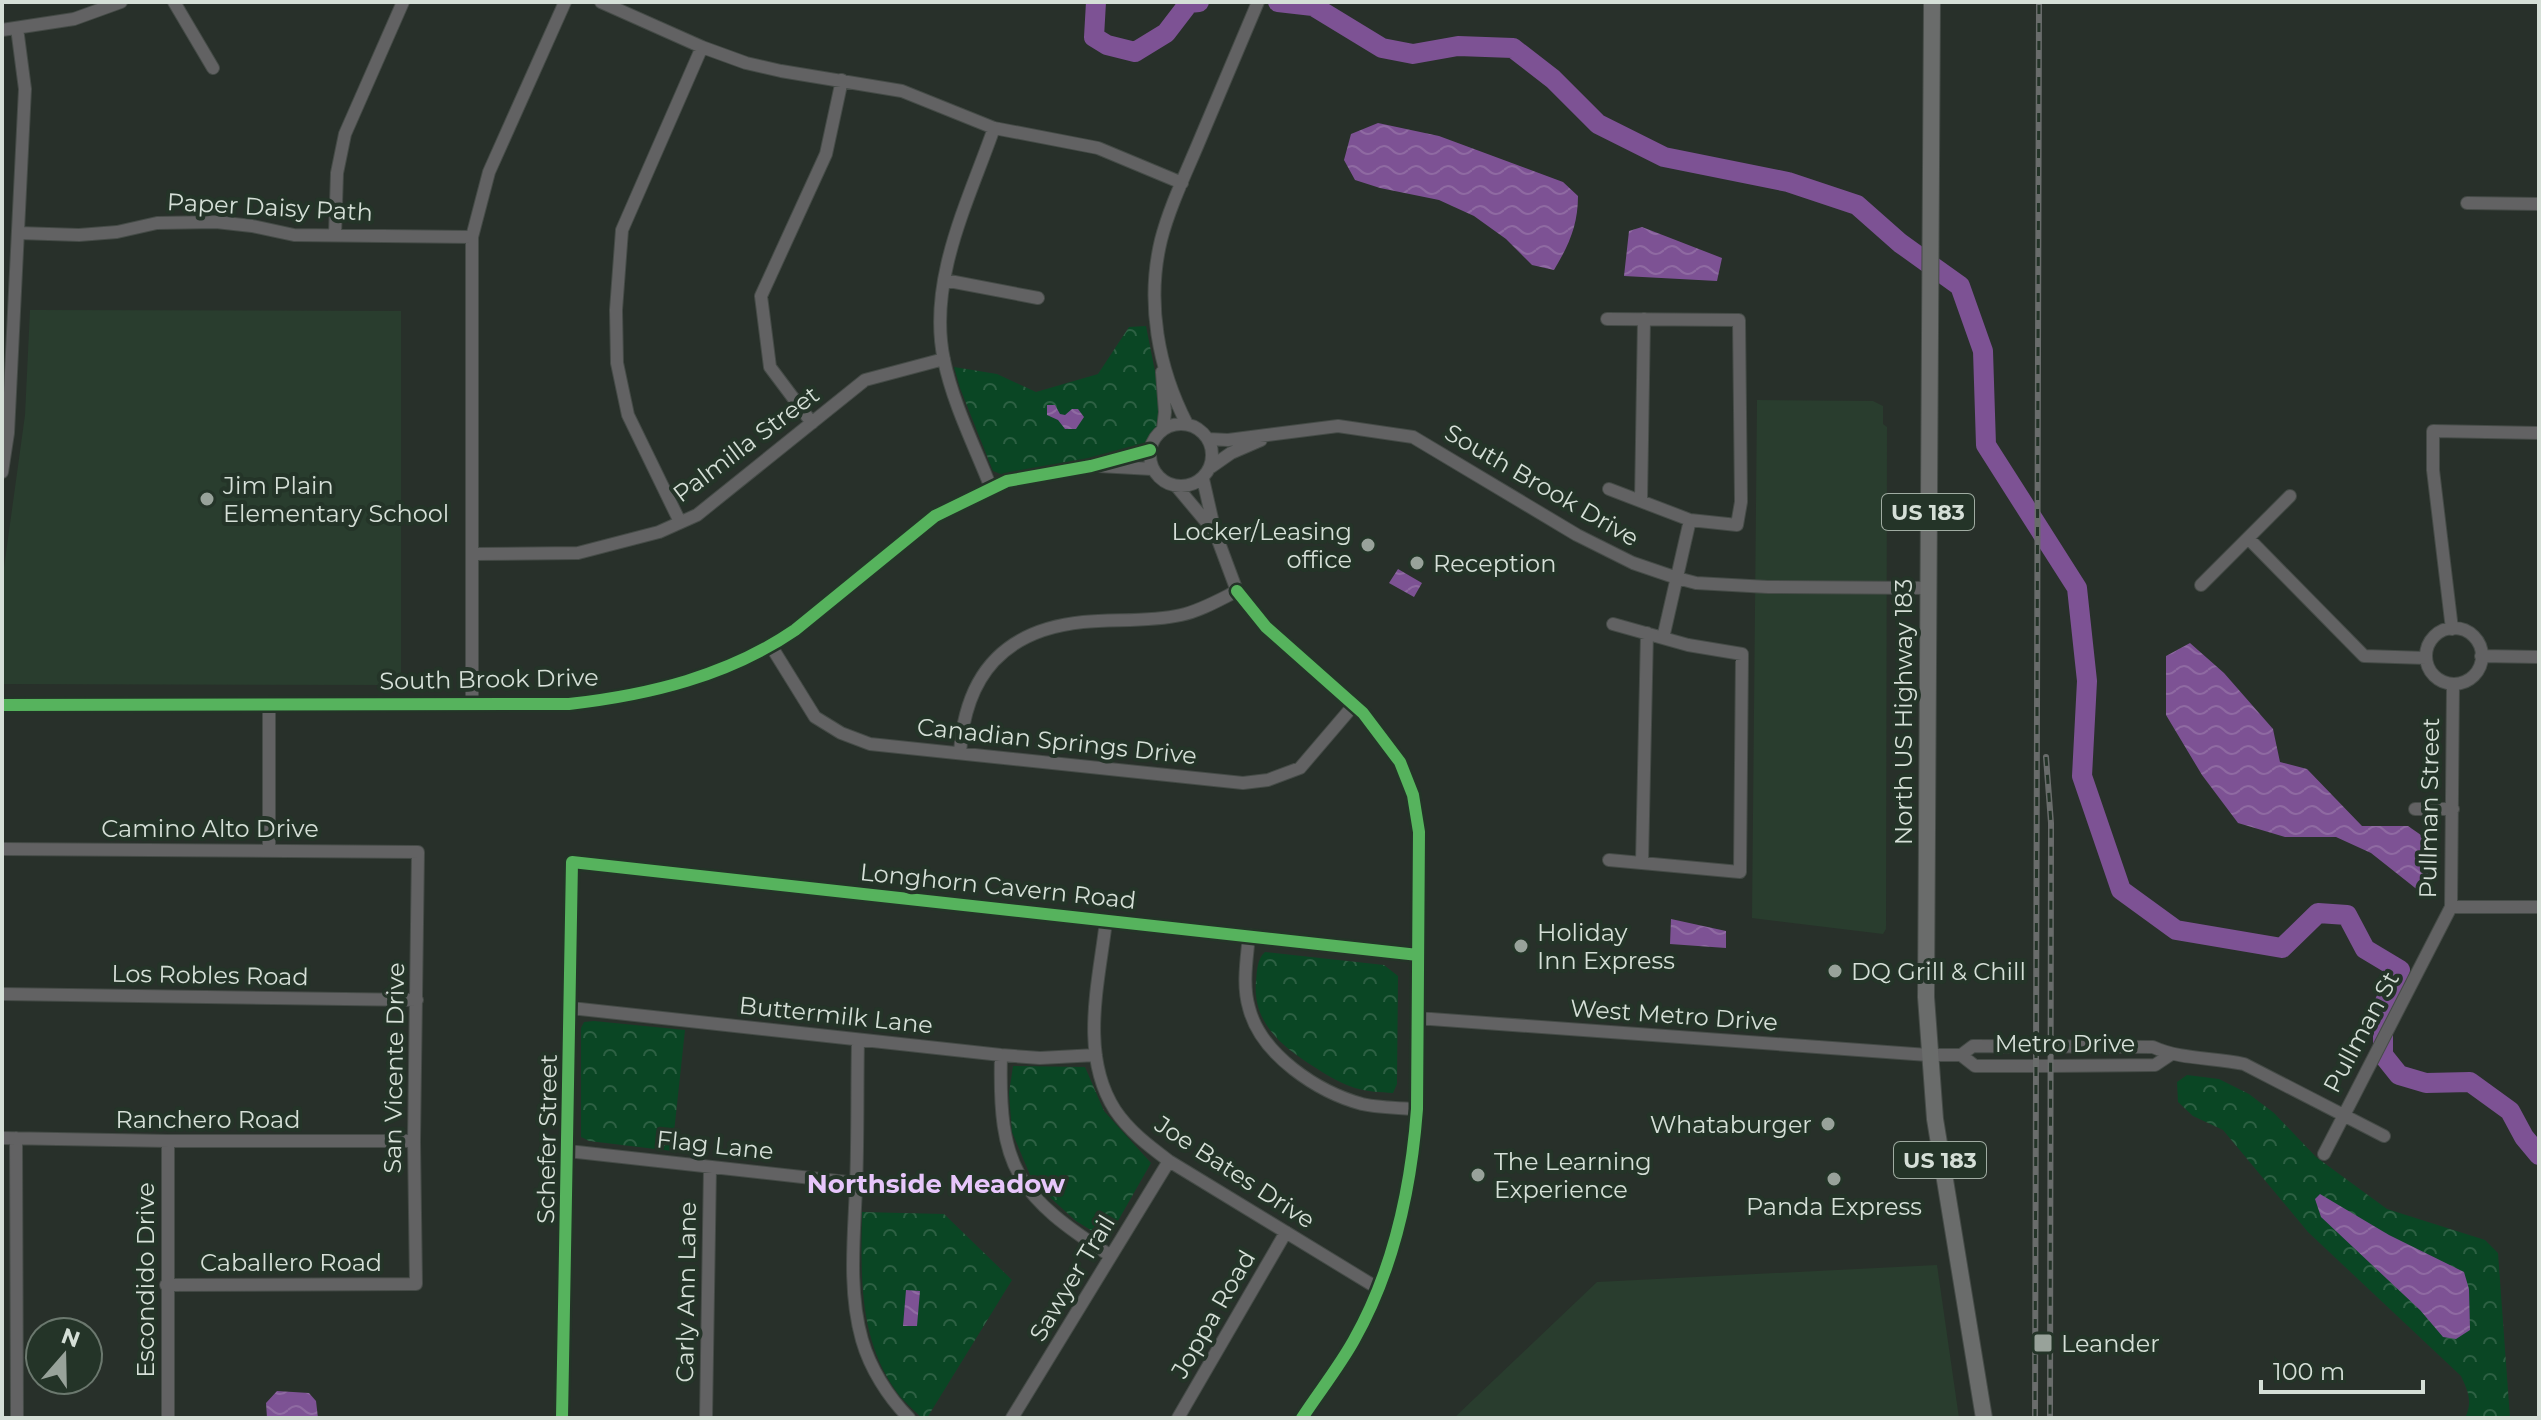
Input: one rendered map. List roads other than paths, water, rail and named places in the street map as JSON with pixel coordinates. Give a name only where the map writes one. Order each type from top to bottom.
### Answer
[{"type":"main road","name":"North US Highway 183","points":[[1932,2],[1928,1055],[1944,1189],[1984,1418]]},
{"type":"street","points":[[2,30],[74,19],[121,2]]},
{"type":"street","points":[[174,2],[213,68]]},
{"type":"street","points":[[335,235],[337,173],[345,134],[403,2]]},
{"type":"street","points":[[472,703],[472,237],[489,172],[565,2]]},
{"type":"street","points":[[601,2],[702,47],[769,68],[902,91],[994,128],[1098,148],[1182,183]]},
{"type":"street","points":[[1163,429],[1165,412],[1161,353],[1155,313],[1161,238],[1258,2]]},
{"type":"street","points":[[2,472],[8,433],[25,89],[17,28]]},
{"type":"street","points":[[680,522],[628,415],[617,363],[616,310],[622,230],[702,47]]},
{"type":"street","points":[[812,423],[770,367],[761,296],[826,154],[842,80]]},
{"type":"street","points":[[991,488],[944,359],[941,317],[948,257],[994,128]]},
{"type":"street","points":[[2467,203],[2539,204]]},
{"type":"street","name":"Paper Daisy Path","points":[[18,233],[79,235],[117,232],[157,223],[216,222],[294,235],[472,237]]},
{"type":"street","points":[[944,280],[1038,298]]},
{"type":"street","points":[[1607,319],[1739,320],[1741,502],[1737,525],[1690,520],[1609,489]]},
{"type":"street","points":[[1641,501],[1644,319]]},
{"type":"street","points":[[1161,353],[1187,424]]},
{"type":"street","name":"Palmilla Street","points":[[474,554],[578,553],[659,532],[697,515],[865,380],[944,359]]},
{"type":"street","points":[[1177,487],[1195,484],[1211,467],[1212,448],[1208,439],[1199,429],[1187,424],[1163,429],[1152,442],[1152,469],[1158,477],[1177,487],[1215,532]]},
{"type":"street","name":"South Brook Drive","points":[[1208,439],[1228,440],[1338,426],[1413,437],[1577,535],[1633,563],[1677,578],[1696,583],[1768,587],[1928,588]]},
{"type":"street","points":[[2452,629],[2433,470],[2433,431],[2539,433]]},
{"type":"street","name":"South Brook Drive","points":[[1211,467],[1231,453],[1278,432]]},
{"type":"street","name":"South Brook Drive","points":[[2,705],[569,704],[623,698],[693,681],[771,646],[935,516],[991,488],[1007,481],[1091,466],[1150,450]]},
{"type":"street","name":"South Brook Drive","points":[[1091,466],[1152,469]]},
{"type":"street","points":[[1203,479],[1215,532],[1237,591],[1266,627],[1363,713],[1400,762],[1413,795],[1419,832],[1417,1109],[1414,1154],[1400,1225],[1379,1289],[1353,1341],[1302,1418]]},
{"type":"street","points":[[2201,585],[2290,496]]},
{"type":"street","points":[[1663,638],[1690,520]]},
{"type":"street","points":[[2248,538],[2364,656],[2426,658]]},
{"type":"street","points":[[960,753],[964,717],[974,690],[983,672],[1013,643],[1051,626],[1180,615],[1237,591]]},
{"type":"street","points":[[1609,860],[1740,872],[1742,654],[1613,624]]},
{"type":"street","points":[[2452,629],[2470,634],[2477,641],[2481,656],[2479,668],[2473,676],[2466,682],[2453,684],[2439,680],[2426,658],[2430,642],[2443,630],[2452,629]]},
{"type":"street","points":[[1642,863],[1647,633]]},
{"type":"street","name":"Canadian Springs Drive","points":[[771,646],[815,717],[841,733],[870,744],[1243,783],[1268,780],[1300,768],[1353,706]]},
{"type":"street","points":[[2481,656],[2539,657]]},
{"type":"street","name":"Pullman Street","points":[[2440,932],[2451,907],[2453,684]]},
{"type":"street","points":[[269,703],[269,849]]},
{"type":"street","points":[[2415,809],[2453,809]]},
{"type":"street","name":"Camino Alto Drive","points":[[2,849],[418,852]]},
{"type":"street","name":"San Vicente Drive","points":[[416,1284],[414,1141],[418,852]]},
{"type":"street","name":"Longhorn Cavern Road","points":[[572,862],[1418,955]]},
{"type":"street","name":"Schefer Street","points":[[562,1418],[572,862]]},
{"type":"street","points":[[2451,907],[2539,907]]},
{"type":"street","name":"Joe Bates Drive","points":[[1106,921],[1093,1028],[1103,1085],[1115,1109],[1143,1142],[1169,1161],[1379,1289]]},
{"type":"street","name":"Pullman St","points":[[2324,1154],[2342,1114],[2440,932]]},
{"type":"street","points":[[1249,935],[1245,980],[1248,1006],[1256,1027],[1277,1054],[1337,1095],[1375,1106],[1417,1109]]},
{"type":"street","name":"Los Robles Road","points":[[2,994],[417,1000]]},
{"type":"street","name":"Buttermilk Lane","points":[[571,1008],[1001,1055],[1040,1058],[1096,1055]]},
{"type":"street","name":"West Metro Drive","points":[[1417,1018],[1928,1055]]},
{"type":"street","points":[[858,1040],[854,1278],[862,1341],[888,1394],[909,1418]]},
{"type":"street","name":"Metro Drive","points":[[1928,1055],[1961,1055],[1973,1046],[2153,1047],[2170,1055],[2244,1064],[2384,1136]]},
{"type":"street","points":[[1001,1055],[1002,1127],[1018,1175],[1054,1218],[1111,1256]]},
{"type":"street","name":"Metro Drive","points":[[1961,1055],[1975,1066],[2155,1065],[2170,1055]]},
{"type":"street","points":[[9,1138],[17,1418]]},
{"type":"street","name":"Ranchero Road","points":[[9,1138],[414,1141]]},
{"type":"street","name":"Escondido Drive","points":[[168,1141],[168,1418]]},
{"type":"street","name":"Flag Lane","points":[[568,1151],[856,1183]]},
{"type":"street","name":"Sawyer Trail","points":[[1012,1418],[1169,1161]]},
{"type":"street","name":"Carly Ann Lane","points":[[706,1418],[710,1167]]},
{"type":"street","name":"Joppa Road","points":[[1178,1418],[1286,1232]]},
{"type":"street","name":"Caballero Road","points":[[166,1285],[416,1284]]},
{"type":"water","points":[[1378,123],[1439,136],[1563,182],[1578,196],[1578,206],[1572,234],[1554,270],[1532,265],[1506,239],[1474,216],[1439,200],[1355,180],[1344,160],[1351,134]]},
{"type":"water","points":[[1642,227],[1722,258],[1717,281],[1624,276],[1629,231]]},
{"type":"water","points":[[1047,405],[1055,405],[1060,414],[1065,415],[1072,409],[1078,409],[1084,417],[1076,429],[1065,429],[1058,420],[1047,415]]},
{"type":"water","points":[[1398,569],[1422,583],[1414,597],[1389,583]]},
{"type":"water","points":[[2190,643],[2224,673],[2273,729],[2280,762],[2307,769],[2362,826],[2408,826],[2428,840],[2428,877],[2419,891],[2371,853],[2336,837],[2285,837],[2238,823],[2202,775],[2166,715],[2166,656]]},
{"type":"water","points":[[1671,919],[1726,931],[1726,948],[1670,944]]},
{"type":"water","points":[[2320,1194],[2389,1235],[2464,1272],[2469,1289],[2470,1330],[2456,1339],[2443,1337],[2420,1310],[2321,1217],[2315,1199]]},
{"type":"water","points":[[906,1290],[920,1291],[917,1326],[903,1326]]},
{"type":"water","points":[[277,1391],[309,1393],[316,1401],[318,1418],[267,1418],[266,1403]]},
{"type":"waterway","points":[[1096,2],[1094,37],[1107,45],[1135,52],[1166,33],[1189,3],[1199,2]]},
{"type":"waterway","points":[[1278,2],[1313,6],[1382,48],[1413,54],[1458,46],[1513,48],[1553,79],[1598,124],[1664,157],[1788,182],[1857,205],[1900,243],[1960,286],[1983,351],[1986,445],[2077,588],[2087,681],[2082,776],[2121,890],[2176,930],[2282,948],[2318,913],[2347,915],[2365,949],[2400,970],[2383,1006],[2383,1055],[2399,1075],[2426,1083],[2470,1082],[2510,1111],[2524,1137],[2539,1155]]},
{"type":"railway","points":[[2035,1418],[2039,2]]},
{"type":"railway","points":[[2046,757],[2051,823],[2050,1418]]},
{"type":"place","name":"Jim Plain Elementary School","points":[[207,499]]},
{"type":"place","name":"Locker/Leasing office","points":[[1368,545]]},
{"type":"place","name":"Reception","points":[[1417,563]]},
{"type":"place","name":"Holiday Inn Express","points":[[1521,946]]},
{"type":"place","name":"DQ Grill & Chill","points":[[1835,971]]},
{"type":"place","name":"Whataburger","points":[[1828,1124]]},
{"type":"place","name":"The Learning Experience","points":[[1478,1175]]},
{"type":"place","name":"Panda Express","points":[[1834,1179]]},
{"type":"place","name":"Leander","points":[[2043,1343]]},
{"type":"district","name":"Northside Meadow","points":[[936,1184]]}]
